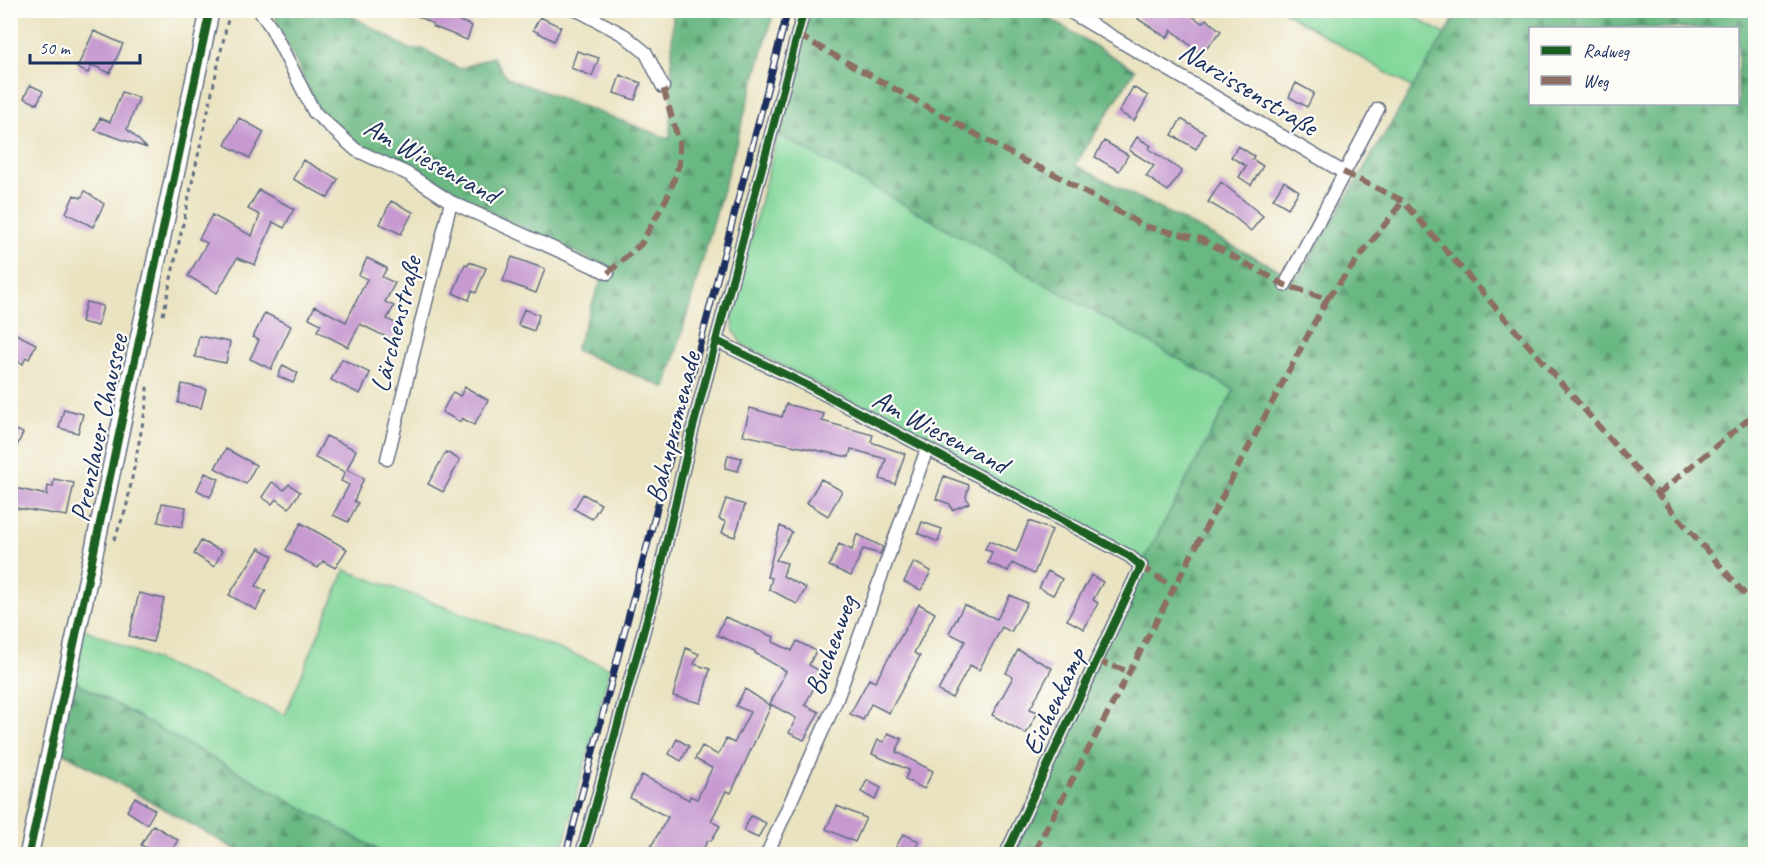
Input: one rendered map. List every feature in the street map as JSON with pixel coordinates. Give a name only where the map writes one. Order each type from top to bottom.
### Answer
[{"type":"main road","name":"Prenzlauer Chaussee","points":[[29,855],[210,10]]},
{"type":"street","name":"Am Wiesenrand","points":[[259,10],[271,27],[314,112],[356,150],[408,174],[451,202],[608,273]]},
{"type":"street","points":[[578,10],[624,35],[646,53],[663,87]]},
{"type":"street","name":"Bahnpromenade","points":[[582,855],[658,579],[692,431],[804,10]]},
{"type":"street","name":"Narzissenstraße","points":[[1067,10],[1343,172]]},
{"type":"street","points":[[1285,285],[1378,109]]},
{"type":"street","name":"Lärchenstraße","points":[[387,459],[451,202]]},
{"type":"street","name":"Am Wiesenrand","points":[[717,341],[809,386],[1129,556],[1141,566]]},
{"type":"street","name":"Buchenweg","points":[[767,855],[837,699],[927,449]]},
{"type":"street","name":"Eichenkamp","points":[[1006,855],[1141,566]]},
{"type":"path","points":[[162,319],[230,10]]},
{"type":"path","points":[[113,542],[126,509],[150,376]]},
{"type":"green space","points":[[274,11],[343,11],[409,49],[424,49],[459,69],[493,57],[507,78],[670,139],[673,11],[774,11],[666,388],[575,350],[606,267],[454,195],[411,168],[359,145],[318,108],[277,22]]},
{"type":"green space","points":[[810,11],[1037,11],[1135,70],[1075,165],[1297,279],[1459,11],[1755,11],[1755,854],[1006,854],[1141,566],[1234,390],[778,134]]},
{"type":"green space","points":[[1283,11],[1404,11],[1445,34],[1414,89]]},
{"type":"green space","points":[[778,134],[1235,390],[1144,560],[742,344],[734,332],[732,311]]},
{"type":"green space","points":[[345,570],[610,668],[561,854],[385,854],[74,681],[84,629],[285,715]]},
{"type":"green space","points":[[74,681],[385,854],[244,854],[59,750]]},
{"type":"building","points":[[406,10],[432,10],[472,26],[467,40],[432,26],[433,24]]},
{"type":"building","points":[[1144,10],[1184,10],[1202,23],[1206,19],[1221,31],[1201,55],[1172,30],[1167,38],[1138,19]]},
{"type":"building","points":[[540,17],[561,27],[554,41],[533,30]]},
{"type":"building","points":[[94,31],[123,44],[110,73],[92,65],[88,73],[77,68]]},
{"type":"building","points":[[577,51],[599,58],[592,76],[571,68]]},
{"type":"building","points":[[620,75],[641,83],[635,100],[614,93]]},
{"type":"building","points":[[1296,83],[1314,93],[1307,107],[1289,97]]},
{"type":"building","points":[[30,85],[43,91],[37,104],[24,98]]},
{"type":"building","points":[[1133,87],[1148,96],[1134,121],[1119,112]]},
{"type":"building","points":[[122,92],[139,98],[127,129],[147,148],[95,130],[100,118],[110,122]]},
{"type":"building","points":[[239,118],[264,132],[250,158],[225,145]]},
{"type":"building","points":[[1181,119],[1205,133],[1196,149],[1172,135]]},
{"type":"building","points":[[1137,137],[1151,146],[1149,149],[1182,171],[1168,191],[1146,176],[1154,166],[1129,150]]},
{"type":"building","points":[[1104,141],[1128,155],[1119,171],[1095,157]]},
{"type":"building","points":[[1238,146],[1254,156],[1252,159],[1263,166],[1251,185],[1239,177],[1246,166],[1231,157]]},
{"type":"building","points":[[303,160],[338,179],[328,198],[293,179]]},
{"type":"building","points":[[1284,181],[1299,191],[1288,208],[1273,199]]},
{"type":"building","points":[[1221,182],[1263,216],[1251,231],[1234,217],[1208,202]]},
{"type":"building","points":[[259,190],[294,209],[284,228],[273,222],[255,265],[237,258],[217,293],[188,276],[207,243],[199,239],[212,215],[252,236],[260,215],[248,209]]},
{"type":"building","points":[[85,191],[104,204],[93,227],[66,213],[74,195],[81,198]]},
{"type":"building","points":[[391,201],[413,212],[401,234],[380,224]]},
{"type":"building","points":[[512,257],[545,269],[536,293],[503,281]]},
{"type":"building","points":[[367,258],[387,268],[382,277],[395,283],[385,302],[394,306],[387,319],[399,325],[392,340],[360,324],[348,347],[317,331],[321,324],[309,318],[315,306],[346,322],[367,279],[359,275]]},
{"type":"building","points":[[469,262],[486,268],[476,293],[472,291],[469,300],[453,293],[465,264],[468,265]]},
{"type":"building","points":[[86,302],[103,306],[98,326],[81,322]]},
{"type":"building","points":[[524,309],[539,315],[534,331],[518,325]]},
{"type":"building","points":[[265,313],[291,326],[271,369],[250,359],[259,340],[253,337]]},
{"type":"building","points":[[10,331],[36,344],[29,359],[26,357],[23,364],[10,358]]},
{"type":"building","points":[[199,336],[230,342],[226,363],[195,357]]},
{"type":"building","points":[[342,359],[370,373],[360,394],[331,380]]},
{"type":"building","points":[[283,365],[298,373],[293,383],[278,376]]},
{"type":"building","points":[[182,384],[206,389],[201,408],[178,403]]},
{"type":"building","points":[[465,387],[488,400],[474,425],[462,418],[460,422],[442,412],[453,392],[460,396]]},
{"type":"building","points":[[786,404],[824,414],[822,421],[873,435],[871,442],[905,454],[895,484],[880,479],[886,459],[851,449],[849,457],[743,435],[750,408],[782,417]]},
{"type":"building","points":[[64,409],[83,414],[78,433],[59,428]]},
{"type":"building","points":[[10,427],[23,433],[10,461]]},
{"type":"building","points":[[326,436],[356,450],[347,470],[364,478],[354,501],[358,503],[348,522],[333,515],[349,485],[341,481],[345,472],[315,458]]},
{"type":"building","points":[[226,449],[256,465],[246,484],[215,468]]},
{"type":"building","points":[[446,452],[460,460],[443,492],[428,484]]},
{"type":"building","points":[[728,455],[742,458],[738,471],[725,468]]},
{"type":"building","points":[[205,473],[219,479],[210,497],[197,490]]},
{"type":"building","points":[[944,476],[969,485],[966,497],[969,503],[952,510],[950,504],[936,499]]},
{"type":"building","points":[[54,479],[74,483],[67,516],[10,507],[10,487],[47,495],[48,486],[53,487]]},
{"type":"building","points":[[821,479],[842,491],[828,516],[807,503]]},
{"type":"building","points":[[272,482],[284,490],[289,484],[300,492],[289,508],[276,499],[272,504],[262,497]]},
{"type":"building","points":[[583,494],[601,504],[592,519],[574,509]]},
{"type":"building","points":[[726,499],[745,505],[735,537],[722,533],[726,522],[719,519]]},
{"type":"building","points":[[162,503],[186,507],[182,527],[158,522]]},
{"type":"building","points":[[1029,521],[1052,530],[1034,574],[1012,563],[1008,571],[988,563],[992,552],[985,549],[989,541],[1016,552]]},
{"type":"building","points":[[922,522],[942,529],[938,542],[918,533]]},
{"type":"building","points":[[301,523],[347,549],[335,568],[323,561],[318,568],[286,550]]},
{"type":"building","points":[[780,526],[792,532],[776,560],[787,563],[783,576],[806,588],[797,604],[769,589],[772,578],[767,577]]},
{"type":"building","points":[[857,534],[883,547],[880,554],[863,549],[851,576],[829,566],[839,544],[852,550]]},
{"type":"building","points":[[201,541],[222,551],[214,567],[194,554]]},
{"type":"building","points":[[259,548],[273,556],[256,586],[266,591],[256,610],[229,595]]},
{"type":"building","points":[[914,562],[931,571],[921,590],[904,582]]},
{"type":"building","points":[[1048,571],[1062,579],[1053,595],[1039,588]]},
{"type":"building","points":[[1091,575],[1103,582],[1093,600],[1098,603],[1084,629],[1067,620]]},
{"type":"building","points":[[139,593],[164,599],[153,642],[129,636]]},
{"type":"building","points":[[1010,595],[1027,603],[1011,632],[1002,627],[979,670],[970,665],[952,698],[938,691],[965,641],[949,633],[964,605],[997,619]]},
{"type":"building","points":[[919,604],[935,613],[914,653],[920,656],[889,713],[871,704],[863,720],[850,714],[869,679],[875,682]]},
{"type":"building","points":[[725,617],[774,637],[773,642],[792,651],[797,641],[816,651],[809,665],[822,672],[805,705],[819,712],[804,740],[789,733],[796,718],[770,704],[786,671],[755,651],[717,635]]},
{"type":"building","points":[[686,648],[699,654],[694,664],[710,669],[701,703],[673,696]]},
{"type":"building","points":[[1018,650],[1052,668],[1030,709],[1038,712],[1026,734],[992,715],[1013,677],[1006,673]]},
{"type":"building","points":[[745,689],[771,706],[731,793],[726,791],[711,821],[720,826],[711,841],[708,840],[700,855],[646,855],[668,817],[630,798],[642,775],[689,800],[690,796],[697,799],[712,768],[695,759],[702,746],[718,755],[726,739],[734,743],[750,712],[736,706]]},
{"type":"building","points":[[888,733],[902,739],[896,752],[933,771],[924,789],[905,779],[909,770],[872,754],[878,740],[884,742]]},
{"type":"building","points":[[677,739],[689,746],[681,761],[669,754]]},
{"type":"building","points":[[867,780],[881,788],[875,800],[861,792]]},
{"type":"building","points":[[135,797],[155,810],[147,824],[127,811]]},
{"type":"building","points":[[837,806],[866,818],[855,842],[826,829]]},
{"type":"building","points":[[751,816],[766,823],[758,838],[743,831]]},
{"type":"building","points":[[153,825],[178,840],[169,855],[142,855],[146,848],[141,845]]},
{"type":"building","points":[[903,834],[919,841],[912,855],[892,855]]},
{"type":"railway","points":[[566,854],[788,10]]},
{"type":"marked path","points":[[798,35],[1024,161],[1054,174],[1143,226],[1201,239],[1285,285],[1327,299],[1033,854]]},
{"type":"marked path","points":[[608,273],[641,244],[670,192],[679,164],[679,142],[663,87]]},
{"type":"marked path","points":[[1343,172],[1403,201],[1756,607]]},
{"type":"marked path","points":[[1327,299],[1403,201]]},
{"type":"marked path","points":[[1658,494],[1756,413]]},
{"type":"marked path","points":[[1141,566],[1174,588]]},
{"type":"marked path","points":[[1096,661],[1131,672]]},
{"type":"cycle path","points":[[29,854],[210,10]]},
{"type":"cycle path","points":[[582,854],[658,579],[692,431],[804,10]]},
{"type":"cycle path","points":[[717,341],[809,386],[1129,556],[1141,566],[1006,854]]}]
